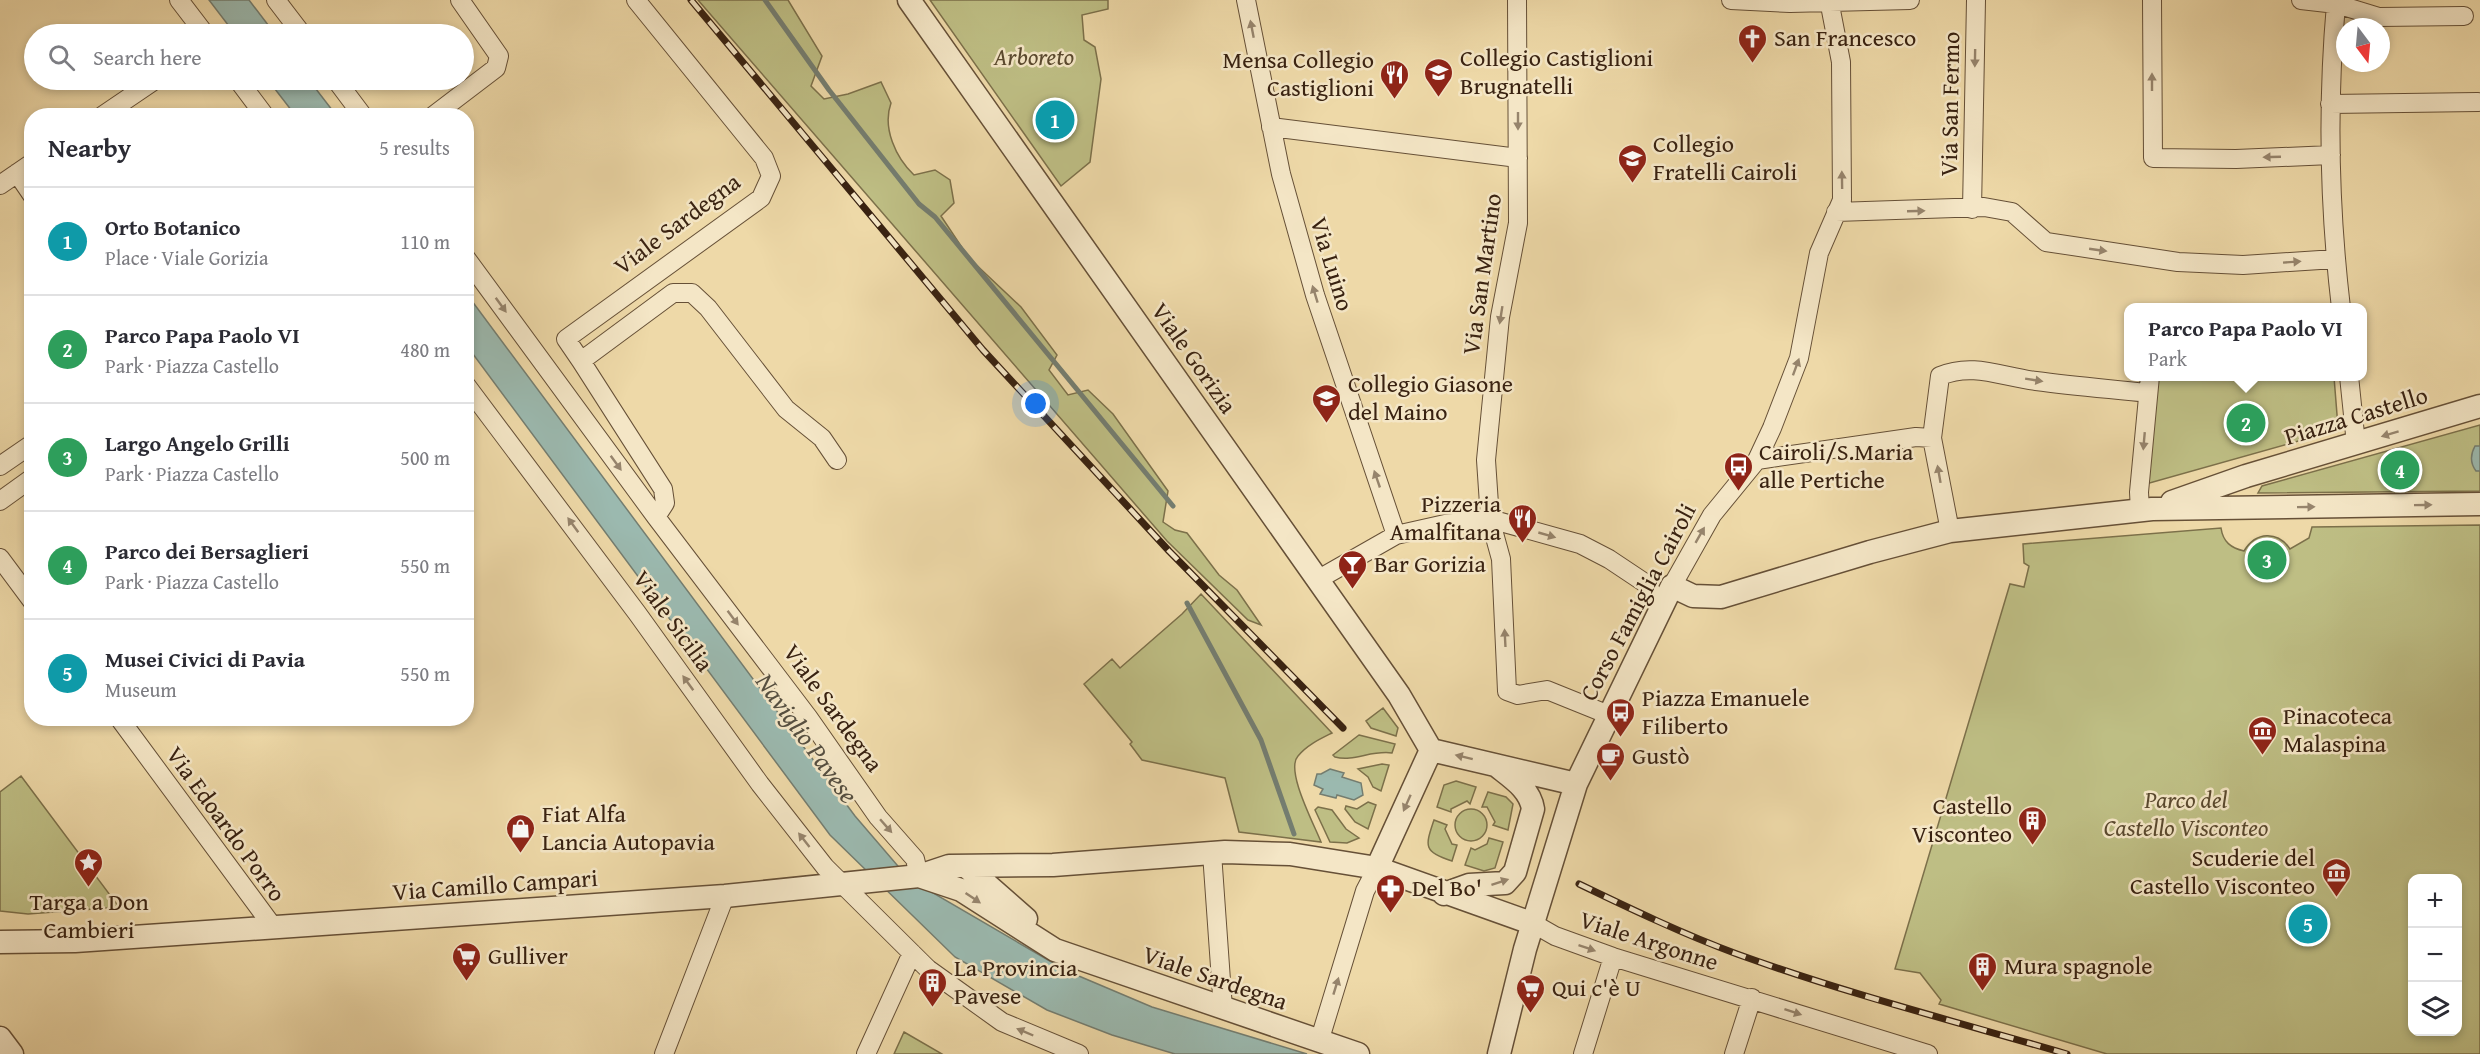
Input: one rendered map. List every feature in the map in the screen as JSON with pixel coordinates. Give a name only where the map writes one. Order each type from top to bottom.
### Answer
[{"type":"street","points":[[179,0],[197,24]]},
{"type":"street","points":[[276,0],[294,24]]},
{"type":"street","points":[[460,0],[499,56],[496,68],[474,85]]},
{"type":"street","name":"Viale Sardegna","points":[[636,0],[764,158],[771,176],[761,198],[566,339],[663,489],[665,503],[656,517]]},
{"type":"street","name":"Viale Gorizia","points":[[909,0],[1399,695],[1431,750]]},
{"type":"street","name":"Via Luino","points":[[1246,0],[1281,174],[1315,296],[1396,535]]},
{"type":"street","name":"Via San Martino","points":[[1517,0],[1518,223],[1500,317],[1486,460],[1490,519],[1501,559],[1507,690],[1512,694],[1547,690],[1609,715]]},
{"type":"street","points":[[1731,0],[1910,0]]},
{"type":"street","name":"Via San Fermo","points":[[1972,209],[1976,0]]},
{"type":"street","points":[[2152,0],[2153,158],[2236,159],[2331,155]]},
{"type":"street","points":[[2301,0],[2336,4],[2379,17],[2464,16]]},
{"type":"street","name":"Corso Famiglia Cairoli","points":[[1498,1054],[1576,784],[1672,586],[1712,515],[1757,460],[1799,358],[1810,288],[1819,253],[1842,200],[1841,62],[1829,1]]},
{"type":"street","points":[[2336,4],[2330,104],[2332,239],[2340,303]]},
{"type":"street","points":[[114,108],[140,90]]},
{"type":"street","points":[[246,90],[259,108]]},
{"type":"street","points":[[344,90],[357,108]]},
{"type":"street","points":[[444,108],[467,90]]},
{"type":"street","points":[[2330,104],[2478,102]]},
{"type":"street","points":[[1271,127],[1518,158]]},
{"type":"street","points":[[0,185],[24,168]]},
{"type":"street","points":[[1836,212],[1984,207],[2012,212],[2046,242],[2178,262],[2243,266],[2336,260]]},
{"type":"street","name":"Viale Sardegna","points":[[474,269],[656,517],[808,717],[878,817],[915,859],[919,876],[961,890],[1056,950],[1358,1054]]},
{"type":"street","points":[[581,361],[673,293],[692,293],[708,308],[786,409],[822,438],[837,460]]},
{"type":"street","points":[[1950,531],[1932,438],[1940,376],[1956,370],[1977,369],[2033,381],[2149,385],[2139,492],[2146,510]]},
{"type":"street","points":[[2350,381],[2356,444]]},
{"type":"street","name":"Viale Sicilia","points":[[474,395],[563,512],[760,784],[825,867],[928,969],[1002,1022],[1076,1054]]},
{"type":"street","name":"Piazza Castello","points":[[2146,510],[2246,476],[2480,406]]},
{"type":"street","points":[[1757,460],[1916,437],[1932,438]]},
{"type":"street","points":[[0,466],[24,450]]},
{"type":"street","points":[[2246,476],[2237,494],[2239,501],[2247,508]]},
{"type":"street","points":[[0,501],[24,484]]},
{"type":"street","name":"Piazza Castello","points":[[1672,586],[1693,596],[1721,597],[1870,552],[1950,531],[2146,510],[2480,504]]},
{"type":"street","points":[[1317,580],[1396,535],[1445,524],[1490,519],[1590,549],[1645,583],[1662,606]]},
{"type":"street","points":[[0,558],[24,590]]},
{"type":"street","name":"Via Edoardo Porro","points":[[125,726],[274,928]]},
{"type":"street","points":[[1319,1042],[1365,891],[1431,750],[1576,784]]},
{"type":"street","points":[[1444,894],[1469,885],[1505,883],[1515,872],[1533,809],[1532,800],[1521,786],[1497,766]]},
{"type":"street","points":[[919,876],[949,866],[968,868],[1053,865],[1212,854],[1290,854],[1377,868],[1444,894],[1534,924]]},
{"type":"street","points":[[1212,854],[1223,1009]]},
{"type":"street","points":[[1004,900],[1009,886],[1053,865]]},
{"type":"street","name":"Viale Sardegna","points":[[968,868],[1043,935],[1056,950]]},
{"type":"street","name":"Via Camillo Campari","points":[[0,942],[75,941],[725,896],[919,876]]},
{"type":"street","points":[[664,1054],[725,896]]},
{"type":"street","name":"Viale Argonne","points":[[1534,924],[1555,936],[1613,957],[1928,1054]]},
{"type":"street","name":"Via Camillo Campari","points":[[0,928],[75,941]]},
{"type":"street","points":[[866,1054],[912,953]]},
{"type":"street","points":[[1583,1054],[1613,957]]},
{"type":"street","points":[[1734,1054],[1752,998]]},
{"type":"street","points":[[0,1038],[12,1054]]},
{"type":"green space","points":[[698,0],[788,0],[822,56],[811,86],[824,99],[848,94],[881,82],[891,103],[888,122],[892,142],[907,168],[914,175],[935,170],[950,180],[954,203],[941,216],[969,258],[1021,307],[1057,355],[1049,370],[1068,395],[1088,390],[1113,414],[1168,491],[1163,522],[1175,530],[1187,533],[1219,575],[1237,590],[1261,625],[1248,620],[1167,541]]},
{"type":"green space","name":"Arboreto","points":[[930,0],[1108,0],[1108,9],[1082,15],[1084,40],[1095,47],[1101,79],[1090,162],[1061,186]]},
{"type":"green space","points":[[2158,381],[2334,381],[2338,427],[2334,431],[2146,484]]},
{"type":"green space","points":[[2480,425],[2480,491],[2258,493],[2262,486]]},
{"type":"green space","name":"Parco del Castello Visconteo","points":[[2480,525],[2480,1054],[2107,1054],[1939,1004],[1941,1000],[1920,973],[1895,969],[2010,584],[2024,587],[2029,566],[2024,563],[2023,544],[2221,528],[2226,541],[2244,551],[2249,544],[2261,537],[2273,536],[2290,549],[2309,538],[2312,527]]},
{"type":"green space","points":[[1201,594],[1332,733],[1305,749],[1295,763],[1298,785],[1321,842],[1239,832],[1225,778],[1142,760],[1130,744],[1132,742],[1084,684],[1112,659],[1120,668],[1182,614]]},
{"type":"green space","points":[[1383,708],[1398,728],[1396,736],[1371,728],[1366,721]]},
{"type":"green space","points":[[1359,735],[1395,744],[1392,753],[1349,758],[1333,755]]},
{"type":"green space","points":[[1382,764],[1389,765],[1381,791],[1373,787],[1368,777],[1358,769]]},
{"type":"green space","points":[[21,776],[119,907],[28,914],[0,911],[0,792]]},
{"type":"green space","points":[[1456,781],[1476,787],[1470,804],[1467,801],[1451,809],[1451,812],[1437,807],[1444,785]]},
{"type":"green space","points":[[1488,792],[1506,797],[1513,804],[1508,830],[1493,825],[1495,822],[1487,807],[1482,807]]},
{"type":"green space","points":[[1368,802],[1376,805],[1368,829],[1355,822],[1345,809],[1346,806],[1357,809]]},
{"type":"green space","points":[[1318,807],[1332,810],[1346,829],[1359,838],[1347,843],[1330,842],[1315,810]]},
{"type":"green space","points":[[1471,809],[1482,814],[1487,825],[1482,836],[1471,841],[1460,836],[1455,825],[1460,814]]},
{"type":"green space","points":[[1434,820],[1447,825],[1445,829],[1452,844],[1457,845],[1452,861],[1431,851],[1429,847],[1429,836]]},
{"type":"green space","points":[[1489,838],[1503,842],[1495,868],[1484,871],[1465,865],[1471,848],[1475,850],[1487,844]]},
{"type":"green space","points":[[904,1032],[942,1054],[894,1054]]},
{"type":"water","points":[[209,0],[249,0],[267,24],[227,24]]},
{"type":"water","points":[[276,90],[317,90],[331,108],[290,108]]},
{"type":"water","points":[[474,304],[855,816],[909,879],[1067,971],[1152,1007],[1307,1054],[1175,1054],[1112,1035],[1047,1010],[955,957],[830,835],[474,355]]},
{"type":"water","points":[[2475,446],[2480,446],[2480,471],[2476,471],[2472,462]]},
{"type":"water","points":[[1330,769],[1344,773],[1342,777],[1361,783],[1363,795],[1354,800],[1337,795],[1336,798],[1320,794],[1323,789],[1314,785],[1317,774]]},
{"type":"waterway","points":[[765,0],[829,90],[919,204],[935,217],[1173,506]]},
{"type":"waterway","points":[[1187,603],[1261,740],[1294,834]]},
{"type":"railway","points":[[691,0],[983,350],[1169,551],[1343,728]]},
{"type":"railway","points":[[1579,884],[1737,954],[1901,1007],[2067,1054]]},
{"type":"place","name":"San Francesco","points":[[1753,64]]},
{"type":"place","name":"Collegio Castiglioni Brugnatelli","points":[[1439,98]]},
{"type":"place","name":"Mensa Collegio Castiglioni","points":[[1395,100]]},
{"type":"place","name":"Orto Botanico","points":[[1055,120]]},
{"type":"place","name":"Collegio Fratelli Cairoli","points":[[1632,184]]},
{"type":"place","name":"Parco Papa Paolo VI","points":[[2246,423]]},
{"type":"place","name":"Collegio Giasone del Maino","points":[[1327,424]]},
{"type":"place","name":"Parco dei Bersaglieri","points":[[2400,470]]},
{"type":"place","name":"Cairoli/S.Maria alle Pertiche","points":[[1738,492]]},
{"type":"place","name":"Pizzeria Amalfitana","points":[[1522,544]]},
{"type":"place","name":"Largo Angelo Grilli","points":[[2267,560]]},
{"type":"place","name":"Bar Gorizia","points":[[1353,590]]},
{"type":"place","name":"Piazza Emanuele Filiberto","points":[[1621,738]]},
{"type":"place","name":"Pinacoteca Malaspina","points":[[2262,756]]},
{"type":"place","name":"Gustò","points":[[1611,782]]},
{"type":"place","name":"Castello Visconteo","points":[[2033,846]]},
{"type":"place","name":"Fiat Alfa Lancia Autopavia","points":[[521,854]]},
{"type":"place","name":"Targa a Don Cambieri","points":[[89,888]]},
{"type":"place","name":"Scuderie del Castello Visconteo","points":[[2336,898]]},
{"type":"place","name":"Del Bo'","points":[[1391,914]]},
{"type":"place","name":"Musei Civici di Pavia","points":[[2308,924]]},
{"type":"place","name":"Gulliver","points":[[467,982]]},
{"type":"place","name":"Mura spagnole","points":[[1983,992]]},
{"type":"place","name":"La Provincia Pavese","points":[[933,1008]]},
{"type":"place","name":"Qui c'è U","points":[[1531,1014]]},
{"type":"water label","name":"Naviglio Pavese","points":[[807,738]]}]
